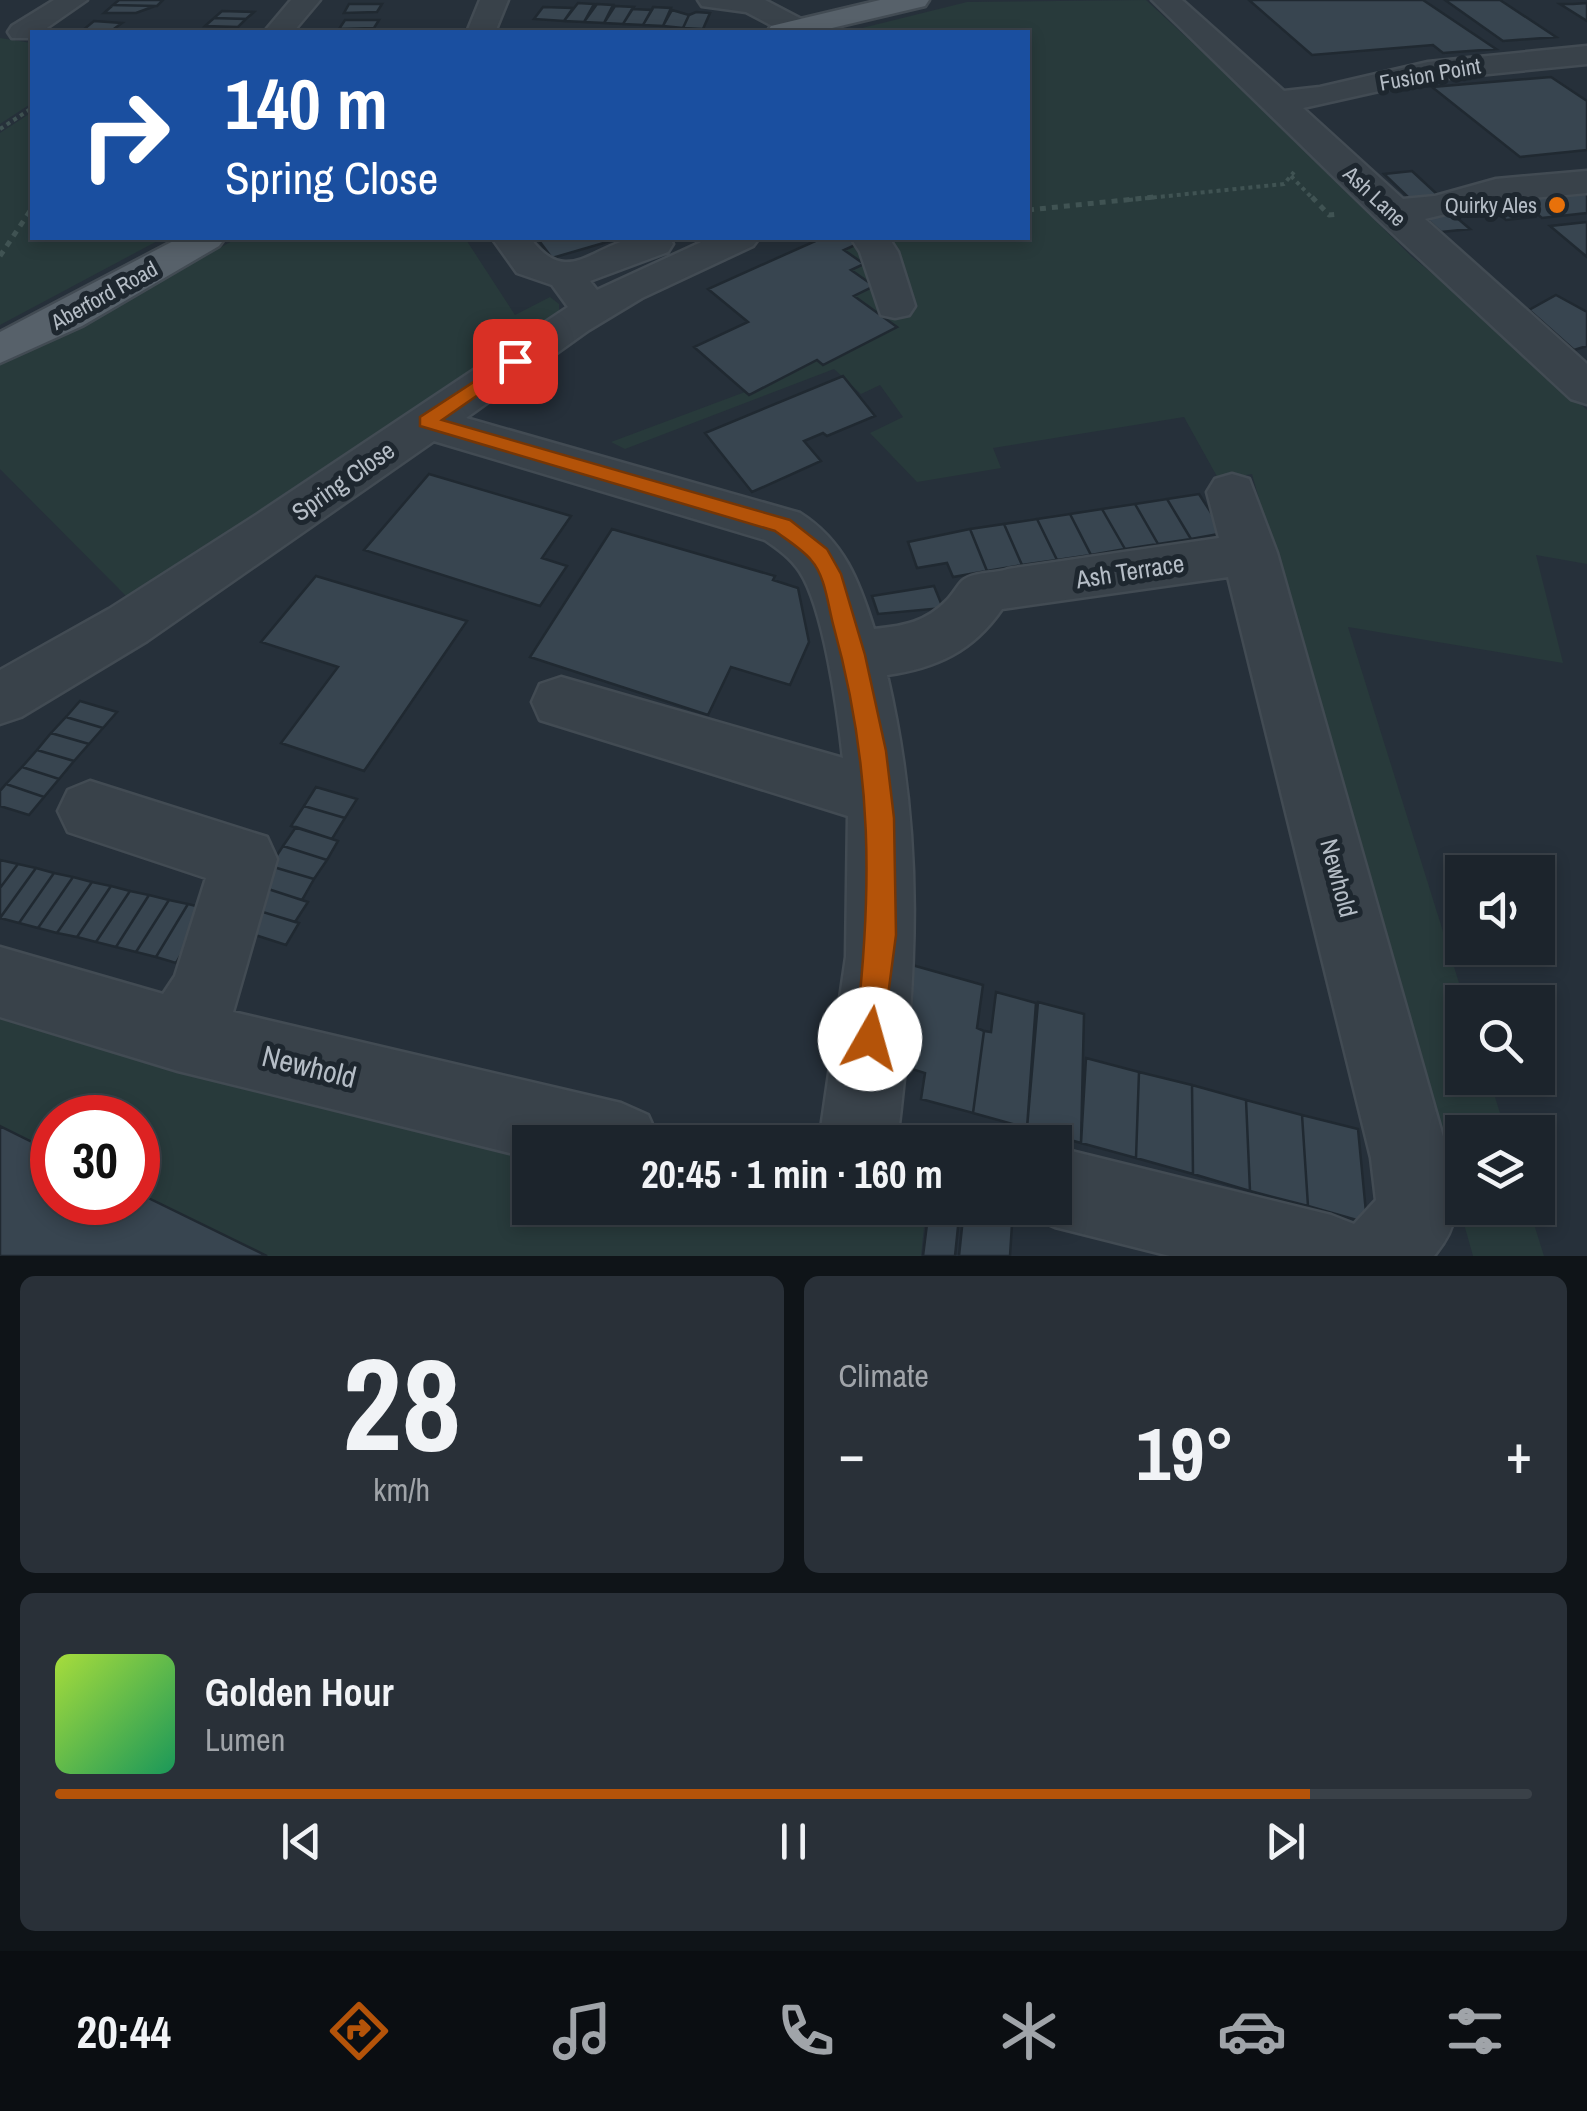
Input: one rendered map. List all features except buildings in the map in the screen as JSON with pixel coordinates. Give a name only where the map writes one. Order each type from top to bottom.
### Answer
[{"type":"main road","points":[[789,30],[915,0]]},
{"type":"main road","name":"Aberford Road","points":[[0,349],[67,317],[202,240]]},
{"type":"street","points":[[22,32],[73,0]]},
{"type":"street","points":[[280,30],[306,0]]},
{"type":"street","points":[[482,30],[494,0]]},
{"type":"street","points":[[712,0],[753,5],[789,30]]},
{"type":"street","name":"Ash Lane","points":[[1166,0],[1229,43],[1275,102],[1587,389]]},
{"type":"street","name":"Fusion Point","points":[[1275,102],[1320,97],[1428,71],[1587,55]]},
{"type":"street","points":[[1390,211],[1437,207],[1496,190],[1587,182]]},
{"type":"street","points":[[513,240],[532,265],[579,294],[666,240]]},
{"type":"street","name":"Spring Close","points":[[0,699],[128,625],[274,530],[426,422],[579,294],[628,289],[736,240]]},
{"type":"street","points":[[871,240],[895,306]]},
{"type":"street","points":[[426,422],[782,526],[820,555],[830,574],[854,655],[879,797],[882,935],[860,1125]]},
{"type":"street","name":"Newhold","points":[[1232,492],[1410,1158],[1418,1213],[1381,1256]]},
{"type":"street","name":"Ash Terrace","points":[[854,655],[917,648],[948,634],[996,592],[1251,553]]},
{"type":"street","points":[[560,702],[879,797]]},
{"type":"street","points":[[90,811],[244,859],[205,994],[178,1035]]},
{"type":"street","name":"Newhold","points":[[0,982],[178,1035],[551,1125]]},
{"type":"street","points":[[1072,1191],[1331,1256]]},
{"type":"path","points":[[0,129],[30,109]]},
{"type":"path","points":[[1030,210],[1284,184],[1295,171]]},
{"type":"path","points":[[0,256],[30,211]]},
{"type":"shaded area","points":[[1146,0],[1249,95],[1411,256],[1497,327],[1587,410],[1587,564],[1536,555],[1563,663],[1348,627],[1445,938],[1445,965],[1453,965],[1460,985],[1445,985],[1445,1095],[1494,1095],[1501,1115],[1445,1115],[1445,1157],[1252,474],[1219,480],[1184,417],[993,448],[1001,468],[917,482],[870,433],[903,417],[880,385],[861,394],[834,369],[625,449],[611,442],[745,392],[749,395],[817,360],[823,365],[896,327],[854,296],[873,286],[851,270],[863,264],[844,250],[859,240],[1030,240],[1030,30],[854,30],[967,2]]},
{"type":"shaded area","points":[[0,38],[30,43],[30,104],[0,124]]},
{"type":"shaded area","points":[[30,113],[30,240],[159,240],[0,325],[0,133]]},
{"type":"shaded area","points":[[234,240],[466,240],[515,315],[550,297],[559,304],[559,313],[131,601],[0,469],[0,365]]},
{"type":"shaded area","points":[[0,1016],[512,1152],[512,1225],[924,1225],[921,1256],[267,1256],[160,1204],[160,1095],[30,1095],[30,1141],[0,1126]]},
{"type":"shaded area","points":[[1464,1225],[1534,1225],[1544,1256],[1473,1256]]},
{"type":"place","name":"Quirky Ales","points":[[1557,205]]},
{"type":"route","points":[[515,361],[426,422],[782,526],[803,538],[820,555],[830,574],[854,655],[873,751],[881,818],[882,935],[870,1039]]}]
